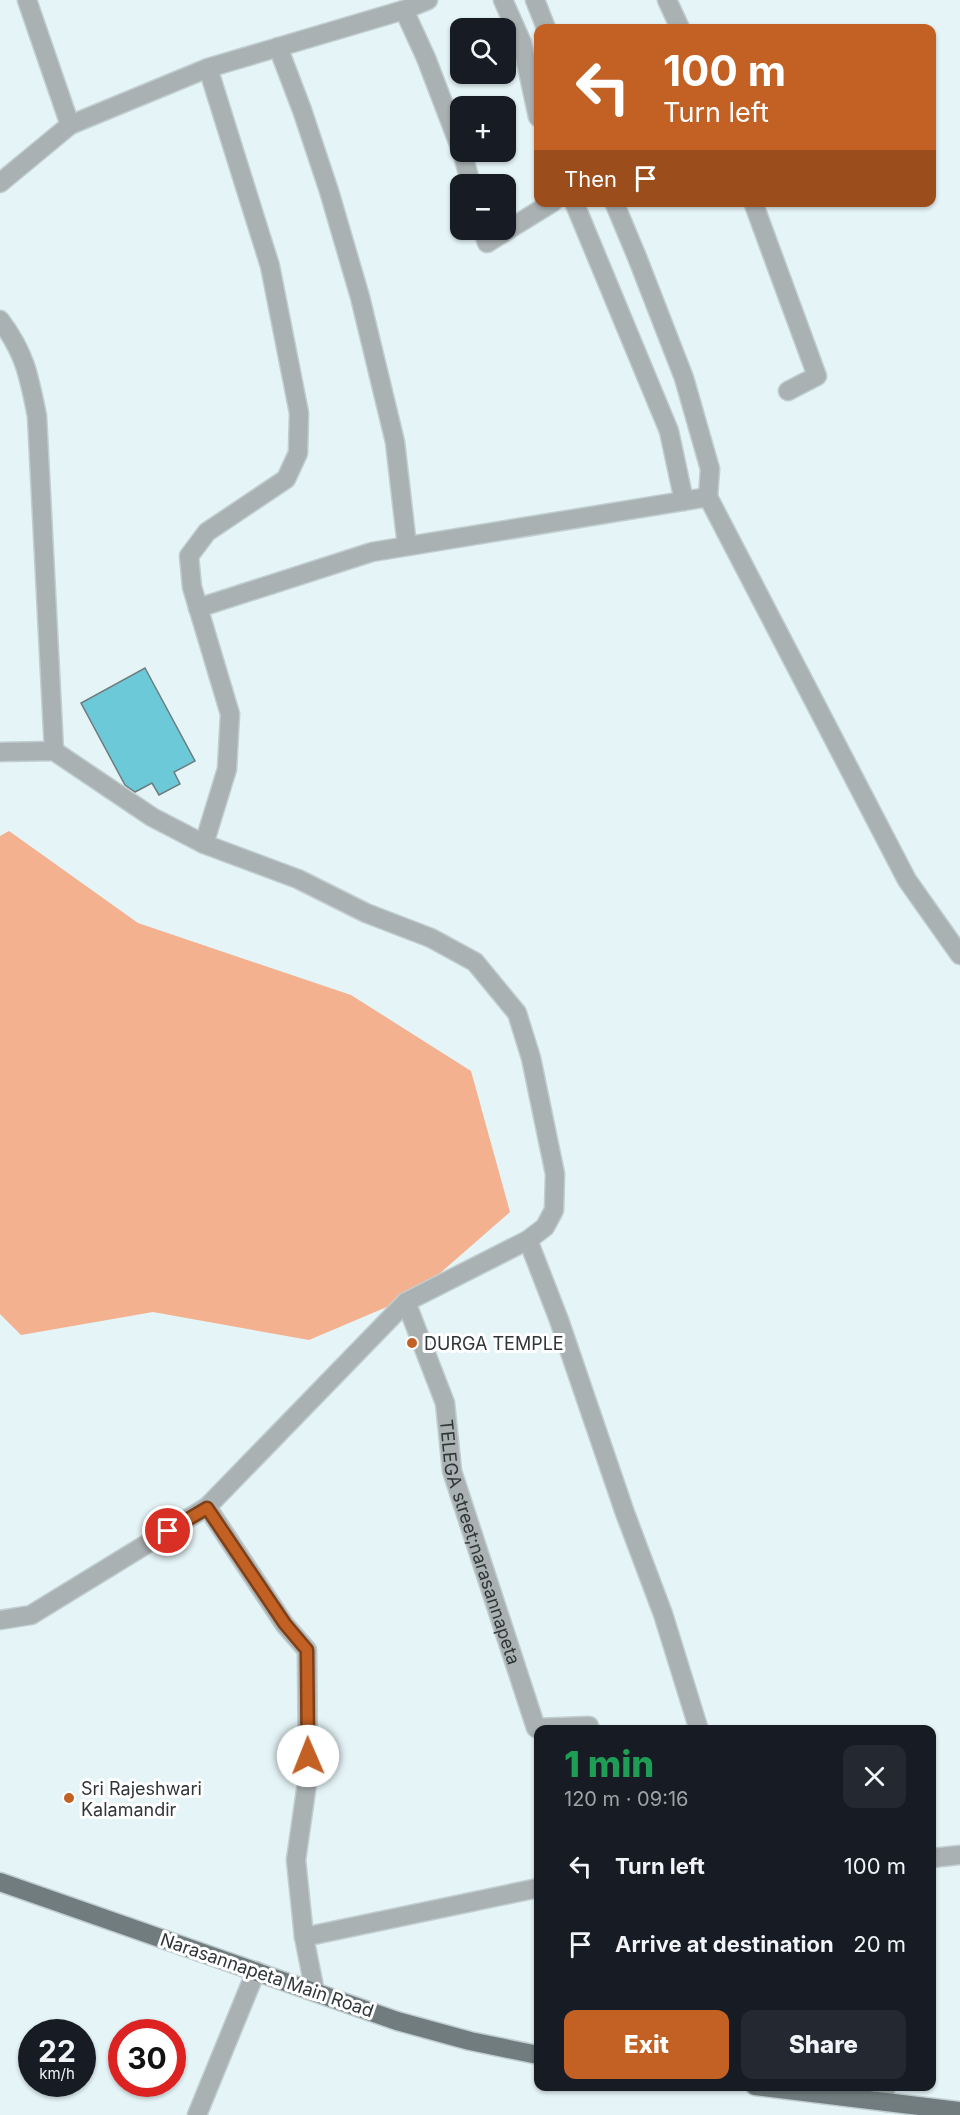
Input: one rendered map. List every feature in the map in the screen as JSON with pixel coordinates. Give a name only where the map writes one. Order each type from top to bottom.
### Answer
[{"type":"main road","name":"Narasannapeta Main Road","points":[[1,1881],[315,1992],[470,2041],[534,2054]]},
{"type":"main road","points":[[794,2091],[960,2111]]},
{"type":"street","points":[[27,0],[70,125]]},
{"type":"street","points":[[2,176],[70,125],[208,68],[405,10],[428,0]]},
{"type":"street","points":[[503,0],[522,43],[534,98]]},
{"type":"street","points":[[535,0],[544,24]]},
{"type":"street","points":[[667,0],[678,24]]},
{"type":"street","points":[[405,10],[450,121]]},
{"type":"street","points":[[278,47],[303,111],[329,190],[360,297],[395,442],[407,546]]},
{"type":"street","points":[[204,844],[227,769],[230,714],[192,587],[189,556],[207,532],[286,478],[298,453],[299,413],[270,266],[208,68]]},
{"type":"street","points":[[516,225],[545,207]]},
{"type":"street","points":[[576,207],[669,431],[684,501]]},
{"type":"street","points":[[616,207],[684,378],[710,469],[708,497],[907,880],[960,955]]},
{"type":"street","points":[[755,207],[817,376],[788,392]]},
{"type":"street","points":[[0,320],[12,336],[28,369],[37,416],[54,751]]},
{"type":"street","points":[[198,608],[372,552],[708,497]]},
{"type":"street","points":[[0,752],[54,751],[152,817],[204,844],[298,879],[366,914],[431,938],[475,962],[517,1013],[531,1058],[555,1174],[554,1210],[545,1227],[528,1240],[406,1302],[207,1508],[31,1615],[0,1620]]},
{"type":"street","points":[[528,1240],[559,1320],[624,1513],[663,1614],[697,1725]]},
{"type":"street","name":"TELEGA street;narasannapeta","points":[[406,1302],[445,1403],[452,1471],[535,1725]]},
{"type":"street","points":[[207,1508],[285,1624],[307,1650],[308,1776],[296,1860],[304,1937],[315,1992]]},
{"type":"street","points":[[936,1858],[960,1855]]},
{"type":"street","points":[[304,1937],[534,1889]]},
{"type":"street","points":[[197,2115],[256,1971]]},
{"type":"shaded area","points":[[9,831],[138,923],[351,995],[471,1071],[510,1212],[415,1295],[309,1340],[153,1312],[21,1335],[0,1314],[0,836]]},
{"type":"building","points":[[145,668],[195,761],[174,772],[180,784],[159,795],[152,783],[135,792],[125,785],[81,703]]},
{"type":"place","name":"DURGA TEMPLE","points":[[412,1343]]},
{"type":"place","name":"Sri Rajeshwari Kalamandir","points":[[69,1798]]},
{"type":"route","points":[[168,1531],[207,1508],[285,1624],[307,1650],[308,1756]]}]
